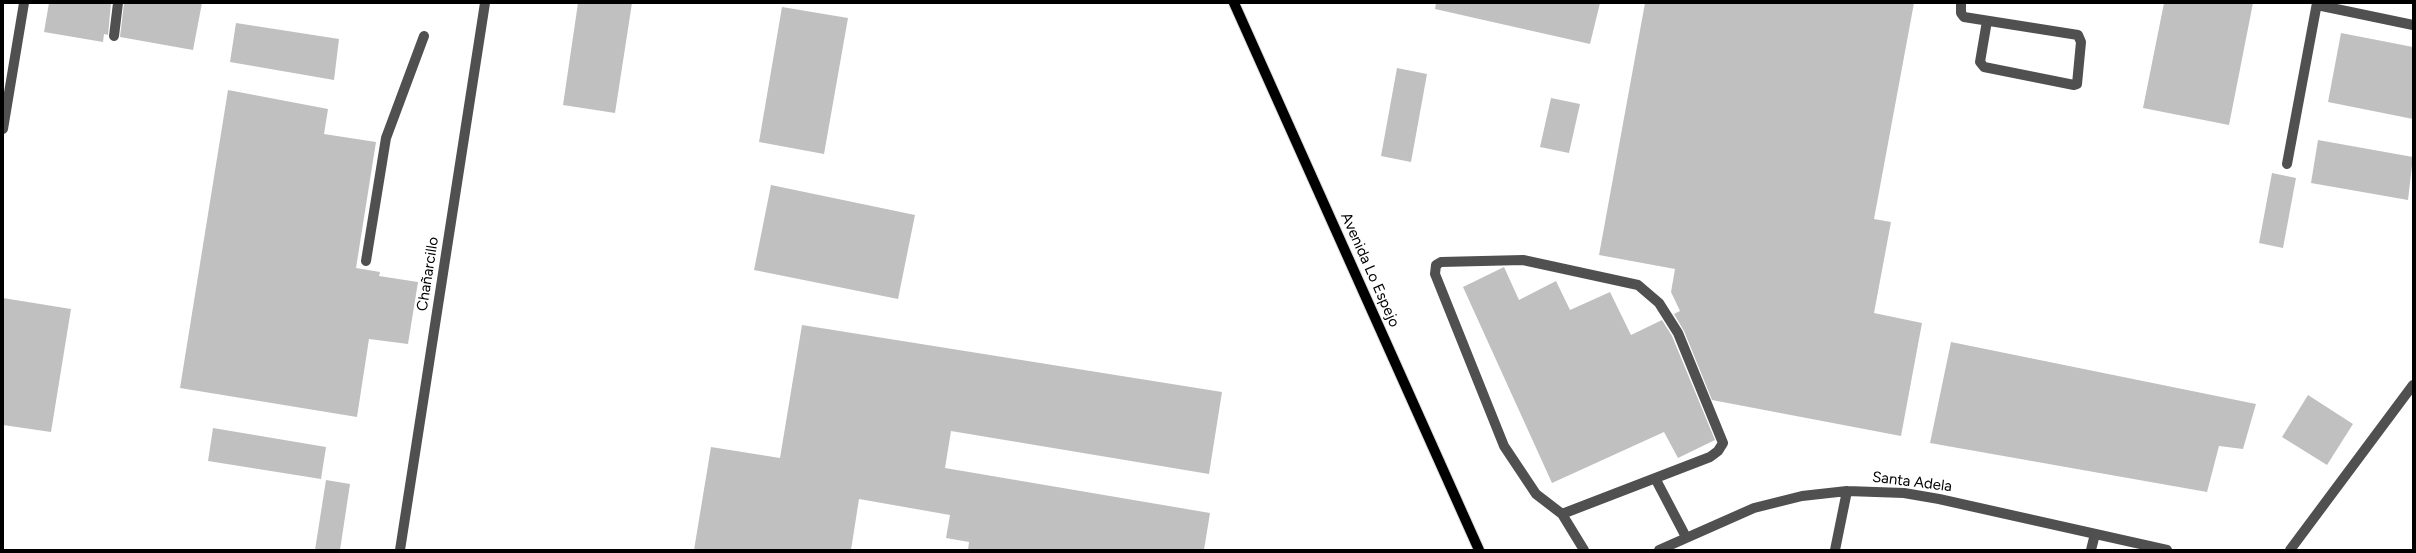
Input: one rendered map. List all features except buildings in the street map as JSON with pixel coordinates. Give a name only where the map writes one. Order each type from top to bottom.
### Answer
[{"type":"main road","name":"Avenida Lo Espejo","points":[[1234,3],[1479,550]]},
{"type":"street","points":[[3,128],[24,3]]},
{"type":"street","points":[[114,36],[118,3]]},
{"type":"street","name":"Chañarcillo","points":[[400,550],[486,3]]},
{"type":"street","points":[[1961,3],[1960,8],[1964,17],[2078,36],[2081,42],[2077,84],[2074,85],[1984,67],[1980,62],[1987,21]]},
{"type":"street","points":[[2287,164],[2317,4],[2413,25]]},
{"type":"street","points":[[366,261],[386,138],[424,36]]},
{"type":"street","points":[[1562,514],[1710,457],[1718,452],[1723,443],[1678,333],[1659,303],[1638,285],[1523,260],[1441,262],[1436,265],[1435,274],[1504,446],[1536,494],[1562,514],[1584,550]]},
{"type":"street","points":[[2290,550],[2413,385]]},
{"type":"street","points":[[1655,478],[1686,538]]},
{"type":"street","points":[[1835,550],[1846,491]]},
{"type":"street","name":"Santa Adela","points":[[1659,550],[1731,517],[1778,501],[1802,496],[1846,491],[1904,493],[1939,498],[2167,550]]},
{"type":"street","points":[[2091,550],[2095,534]]}]
